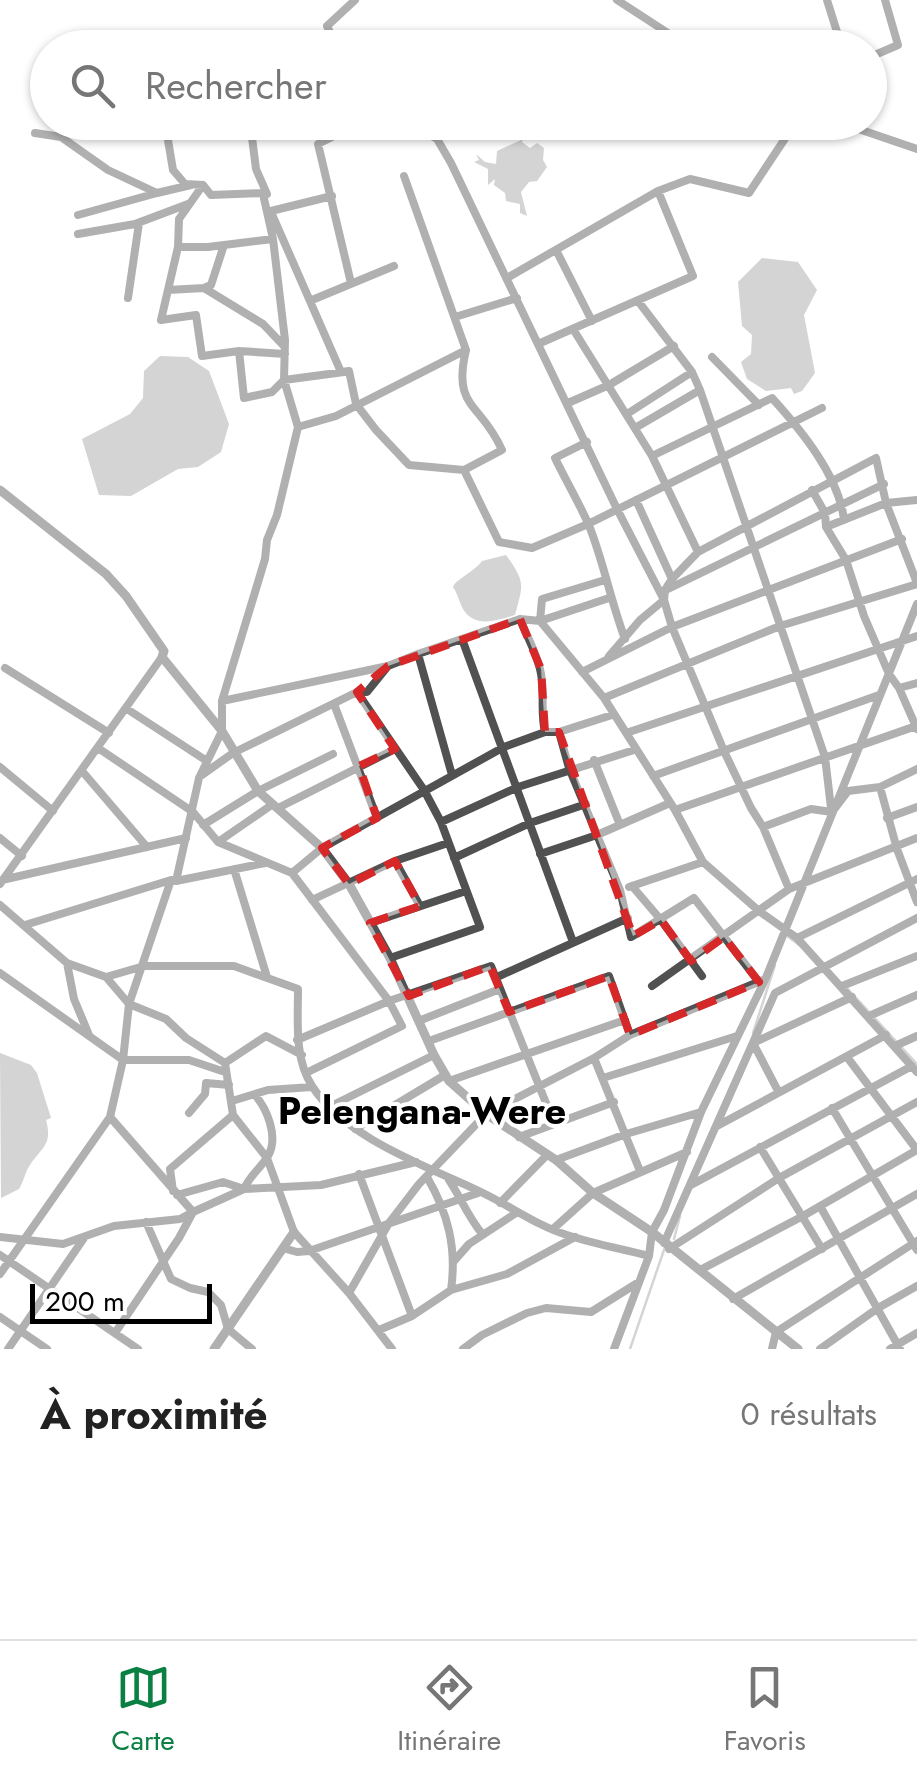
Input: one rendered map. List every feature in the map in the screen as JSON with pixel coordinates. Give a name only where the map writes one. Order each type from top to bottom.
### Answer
[{"type":"street","points":[[329,30],[327,26],[355,0]]},
{"type":"street","points":[[617,0],[664,30]]},
{"type":"street","points":[[827,0],[836,30]]},
{"type":"street","points":[[886,0],[898,45],[887,49]]},
{"type":"street","points":[[887,139],[917,149]]},
{"type":"street","points":[[64,140],[108,170],[157,193]]},
{"type":"street","points":[[168,140],[174,170],[185,184],[203,185]]},
{"type":"street","points":[[252,140],[256,169],[284,248],[312,300],[340,372],[350,370]]},
{"type":"street","points":[[326,140],[318,144],[350,283]]},
{"type":"street","points":[[438,140],[664,600],[740,788],[763,826],[789,889]]},
{"type":"street","points":[[507,278],[658,191],[690,179],[749,193],[784,140]]},
{"type":"street","points":[[350,370],[356,404],[409,465],[464,470],[502,450],[491,425],[465,399],[460,375],[466,350],[404,176]]},
{"type":"street","points":[[78,215],[191,185]]},
{"type":"street","points":[[203,185],[211,195],[256,191],[265,194]]},
{"type":"street","points":[[203,185],[180,219],[178,246],[161,320],[196,316],[202,356],[285,351]]},
{"type":"street","points":[[538,344],[693,276],[658,191]]},
{"type":"street","points":[[0,1274],[110,1117],[123,1060],[129,1004],[194,812],[198,778],[222,732],[222,701],[265,559],[266,540],[277,515],[298,427],[284,380],[285,351],[265,194]]},
{"type":"street","points":[[271,210],[332,196]]},
{"type":"street","points":[[78,234],[139,223],[190,203]]},
{"type":"street","points":[[128,298],[139,223]]},
{"type":"street","points":[[178,246],[273,239]]},
{"type":"street","points":[[168,290],[211,285],[224,245]]},
{"type":"street","points":[[556,250],[592,320]]},
{"type":"street","points":[[312,300],[394,266]]},
{"type":"street","points":[[204,288],[263,324],[285,351]]},
{"type":"street","points":[[455,317],[517,298]]},
{"type":"street","points":[[638,301],[674,346],[700,390],[825,757],[832,812]]},
{"type":"street","points":[[572,329],[652,456],[698,552]]},
{"type":"street","points":[[568,403],[609,385],[674,346]]},
{"type":"street","points":[[298,427],[336,416],[466,350]]},
{"type":"street","points":[[239,352],[244,398],[272,392],[284,380],[350,370]]},
{"type":"street","points":[[712,357],[760,405]]},
{"type":"street","points":[[627,414],[692,372]]},
{"type":"street","points":[[635,428],[700,390]]},
{"type":"street","points":[[652,456],[772,398],[794,422],[831,481],[844,520]]},
{"type":"street","points":[[464,470],[500,542],[532,548],[822,408]]},
{"type":"street","points":[[587,442],[555,458],[588,524],[626,639]]},
{"type":"street","points":[[604,698],[780,626],[917,584],[886,503],[876,458],[698,552],[672,579],[664,600],[640,620],[609,656]]},
{"type":"street","points":[[666,590],[884,484]]},
{"type":"street","points":[[0,490],[106,574],[164,650],[127,709],[1,882]]},
{"type":"street","points":[[540,854],[917,727],[888,674],[846,560],[826,527],[825,513],[812,490]]},
{"type":"street","points":[[636,500],[672,579]]},
{"type":"street","points":[[826,527],[886,503],[917,500]]},
{"type":"street","points":[[582,672],[672,627],[902,539]]},
{"type":"street","points":[[605,580],[542,599],[540,620],[604,698],[703,862],[759,912],[797,938],[914,1069],[869,1087],[690,1185]]},
{"type":"street","points":[[614,1349],[649,1256],[652,1232],[700,1112],[739,1036],[804,883],[917,605],[917,596]]},
{"type":"street","points":[[222,701],[388,666],[520,619],[540,620],[610,598]]},
{"type":"street","points":[[520,619],[541,669],[540,712],[546,732]]},
{"type":"street","points":[[626,733],[917,636]]},
{"type":"street","points":[[462,639],[573,942]]},
{"type":"street","points":[[418,654],[452,774]]},
{"type":"street","points":[[162,657],[222,732],[258,791],[322,848],[349,884],[390,958],[447,1078],[486,1114],[652,1232],[798,1349]]},
{"type":"street","points":[[198,778],[233,753],[358,692],[367,692],[388,666]]},
{"type":"street","points":[[4,668],[109,733]]},
{"type":"street","points":[[899,688],[917,683]]},
{"type":"street","points":[[358,692],[441,822],[480,927],[390,958]]},
{"type":"street","points":[[653,776],[880,695]]},
{"type":"street","points":[[334,704],[377,818]]},
{"type":"street","points":[[127,709],[208,761]]},
{"type":"street","points":[[292,873],[322,848],[504,747],[612,714]]},
{"type":"street","points":[[559,732],[569,768],[620,890],[631,937],[694,898],[762,981]]},
{"type":"street","points":[[98,748],[194,812],[218,842],[292,873],[389,1001],[402,1026],[306,1073]]},
{"type":"street","points":[[218,842],[276,806],[395,749]]},
{"type":"street","points":[[441,822],[518,787],[634,750]]},
{"type":"street","points":[[204,824],[258,791],[333,754]]},
{"type":"street","points":[[594,760],[620,825]]},
{"type":"street","points":[[0,767],[54,811]]},
{"type":"street","points":[[82,771],[148,846]]},
{"type":"street","points":[[832,812],[848,791],[880,786],[916,773]]},
{"type":"street","points":[[880,786],[887,818],[913,880],[917,902]]},
{"type":"street","points":[[454,858],[586,804]]},
{"type":"street","points":[[887,818],[917,807]]},
{"type":"street","points":[[763,826],[811,809],[832,812]]},
{"type":"street","points":[[0,838],[22,856]]},
{"type":"street","points":[[1,882],[186,838]]},
{"type":"street","points":[[652,986],[789,889],[917,838]]},
{"type":"street","points":[[312,900],[448,843]]},
{"type":"street","points":[[25,924],[173,880],[268,862]]},
{"type":"street","points":[[395,862],[420,906]]},
{"type":"street","points":[[620,890],[703,862]]},
{"type":"street","points":[[234,869],[267,977]]},
{"type":"street","points":[[797,938],[913,880]]},
{"type":"street","points":[[632,886],[702,976]]},
{"type":"street","points":[[370,922],[466,891]]},
{"type":"street","points":[[0,904],[67,964],[106,977],[129,1004],[166,1018],[225,1068],[233,1116],[267,1158],[294,1232],[349,1293],[388,1346]]},
{"type":"street","points":[[495,978],[628,918]]},
{"type":"street","points":[[667,1246],[775,992],[917,918]]},
{"type":"street","points":[[842,986],[917,956]]},
{"type":"street","points":[[67,964],[74,999],[89,1036]]},
{"type":"street","points":[[106,977],[144,966],[234,966],[298,989],[297,1040],[312,1087],[356,1129],[430,1174],[444,1206],[454,1261],[451,1290]]},
{"type":"street","points":[[297,1040],[389,1001],[491,966],[554,1123]]},
{"type":"street","points":[[0,972],[123,1060],[190,1060],[225,1068]]},
{"type":"street","points":[[428,1040],[609,976],[630,1035]]},
{"type":"street","points":[[349,1293],[384,1228],[486,1114],[630,1035],[762,981]]},
{"type":"street","points":[[420,1020],[500,990]]},
{"type":"street","points":[[869,1016],[917,995]]},
{"type":"street","points":[[753,1043],[852,997]]},
{"type":"street","points":[[356,1129],[447,1078],[625,1020]]},
{"type":"street","points":[[716,1126],[886,1035]]},
{"type":"street","points":[[225,1068],[266,1036],[302,1055]]},
{"type":"street","points":[[603,1078],[739,1036]]},
{"type":"street","points":[[894,1046],[917,1036]]},
{"type":"street","points":[[753,1043],[778,1091]]},
{"type":"street","points":[[331,1106],[434,1055]]},
{"type":"street","points":[[700,1270],[917,1150],[847,1057]]},
{"type":"street","points":[[594,1058],[640,1171]]},
{"type":"street","points":[[188,1113],[205,1094],[206,1084],[229,1085]]},
{"type":"street","points":[[232,1101],[312,1087]]},
{"type":"street","points":[[0,1237],[64,1244],[114,1226],[180,1220],[244,1189],[272,1145],[266,1108],[255,1095]]},
{"type":"street","points":[[520,1137],[614,1102]]},
{"type":"street","points":[[667,1246],[850,1137],[917,1102]]},
{"type":"street","points":[[772,1349],[776,1332],[858,1276],[916,1244],[832,1108]]},
{"type":"street","points":[[500,1203],[551,1158],[700,1112]]},
{"type":"street","points":[[175,1193],[170,1169],[233,1116]]},
{"type":"street","points":[[110,1117],[193,1212]]},
{"type":"street","points":[[760,1147],[822,1249]]},
{"type":"street","points":[[553,1230],[593,1193],[686,1152]]},
{"type":"street","points":[[175,1193],[224,1182],[244,1189],[321,1184],[416,1162]]},
{"type":"street","points":[[359,1174],[384,1228],[412,1316]]},
{"type":"street","points":[[430,1174],[480,1192],[553,1230],[649,1256]]},
{"type":"street","points":[[447,1178],[483,1235]]},
{"type":"street","points":[[283,1248],[309,1251],[480,1192]]},
{"type":"street","points":[[733,1299],[917,1194]]},
{"type":"street","points":[[820,1206],[896,1347],[917,1333]]},
{"type":"street","points":[[115,1333],[193,1212]]},
{"type":"street","points":[[454,1261],[516,1212]]},
{"type":"street","points":[[146,1222],[171,1279],[208,1292],[221,1305],[228,1329],[252,1349]]},
{"type":"street","points":[[214,1349],[294,1232]]},
{"type":"street","points":[[379,1330],[412,1316],[451,1290],[507,1274],[575,1237]]},
{"type":"street","points":[[8,1349],[84,1238]]},
{"type":"street","points":[[0,1255],[138,1349]]},
{"type":"street","points":[[463,1349],[527,1313],[546,1308],[591,1312],[639,1282]]},
{"type":"street","points":[[820,1349],[917,1286]]},
{"type":"street","points":[[0,1317],[47,1349]]},
{"type":"highlighted area","points":[[520,619],[541,669],[545,732],[559,732],[633,936],[661,920],[691,961],[724,937],[759,982],[630,1035],[609,976],[509,1012],[490,966],[409,996],[370,923],[420,906],[395,861],[349,884],[322,848],[377,818],[359,766],[395,749],[357,692],[388,666]]},
{"type":"shaded area","points":[[521,140],[530,148],[537,143],[544,148],[547,167],[537,181],[529,182],[521,192],[527,216],[520,213],[520,204],[506,201],[505,193],[494,185],[495,179],[488,185],[488,169],[474,162],[479,160],[476,154],[485,162],[496,164],[497,151]]},
{"type":"shaded area","points":[[762,258],[798,262],[817,290],[804,315],[815,373],[802,391],[794,394],[791,388],[766,391],[747,379],[741,362],[751,354],[752,335],[742,326],[738,282]]},
{"type":"shaded area","points":[[160,356],[188,357],[209,371],[229,424],[221,452],[198,467],[178,469],[131,496],[99,495],[82,439],[130,414],[143,398],[144,371]]},
{"type":"shaded area","points":[[506,555],[521,584],[515,615],[487,621],[474,619],[463,609],[453,587],[482,561]]},
{"type":"shaded area","points":[[0,1053],[31,1065],[51,1118],[46,1120],[47,1141],[19,1189],[1,1198]]},
{"type":"waterway","points":[[786,935],[799,945]]},
{"type":"waterway","points":[[753,1033],[775,965]]},
{"type":"waterway","points":[[846,987],[917,1064]]},
{"type":"waterway","points":[[674,1239],[680,1216]]},
{"type":"waterway","points":[[630,1349],[665,1247]]},
{"type":"district","name":"Pelengana-Were","points":[[422,1111]]}]
